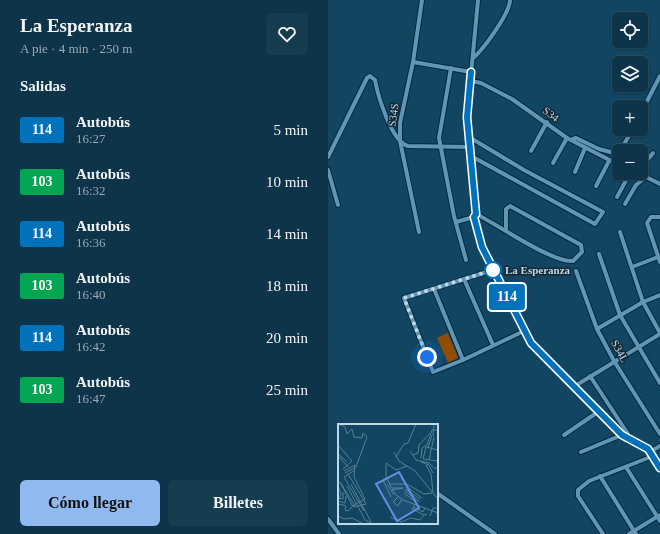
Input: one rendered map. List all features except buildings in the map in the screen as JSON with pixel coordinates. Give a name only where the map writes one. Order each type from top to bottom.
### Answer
[{"type":"street","name":"S34S","points":[[419,232],[400,141],[402,108],[413,62],[422,0]]},
{"type":"street","points":[[478,0],[467,117],[472,156],[475,216],[482,247],[524,331],[539,353],[575,386],[598,412],[622,435],[641,445],[651,454],[660,468]]},
{"type":"street","points":[[473,58],[483,48],[508,10],[510,0]]},
{"type":"street","points":[[413,62],[471,72]]},
{"type":"street","points":[[451,68],[439,138],[456,222],[466,260]]},
{"type":"street","points":[[328,157],[367,78],[370,76],[374,80],[379,100],[400,141],[408,146],[470,147]]},
{"type":"street","points":[[648,100],[660,76]]},
{"type":"street","name":"S34","points":[[471,81],[481,83],[512,99],[547,122],[567,138],[573,139],[585,148],[612,162]]},
{"type":"street","points":[[531,151],[547,122]]},
{"type":"street","points":[[469,137],[524,170],[602,212],[595,224],[472,156]]},
{"type":"street","points":[[553,163],[567,138]]},
{"type":"street","points":[[573,139],[576,138],[605,151],[612,151]]},
{"type":"street","points":[[575,172],[585,148]]},
{"type":"street","points":[[648,159],[653,153]]},
{"type":"street","points":[[596,186],[609,161]]},
{"type":"street","points":[[328,170],[338,205]]},
{"type":"street","points":[[648,178],[660,184]]},
{"type":"street","points":[[617,197],[626,180]]},
{"type":"street","points":[[625,204],[636,185],[642,180]]},
{"type":"street","points":[[456,222],[475,216],[506,230],[563,260],[576,259],[582,252],[581,245],[510,206],[506,209],[506,230]]},
{"type":"street","points":[[632,267],[659,260],[647,222],[651,217],[660,217]]},
{"type":"street","points":[[575,386],[660,334],[643,302],[620,232]]},
{"type":"street","points":[[599,254],[620,315],[660,383]]},
{"type":"street","points":[[493,270],[404,299],[433,372],[463,360],[493,344],[524,331]]},
{"type":"street","name":"S34L","points":[[576,271],[597,329],[614,362],[660,434]]},
{"type":"street","points":[[464,279],[493,344]]},
{"type":"street","points":[[434,288],[463,360]]},
{"type":"street","points":[[597,329],[643,302],[660,295]]},
{"type":"street","points":[[590,376],[628,434]]},
{"type":"street","points":[[564,435],[598,412]]},
{"type":"street","points":[[582,452],[622,435]]},
{"type":"street","points":[[603,534],[577,492],[589,481],[626,467],[651,454],[660,446]]},
{"type":"street","points":[[626,467],[659,516],[660,521]]},
{"type":"street","points":[[600,476],[635,532]]},
{"type":"street","points":[[438,494],[495,534]]},
{"type":"street","points":[[629,534],[635,532],[659,516]]},
{"type":"street","points":[[328,519],[339,534]]},
{"type":"shaded area","points":[[448,333],[458,358],[448,363],[437,338]]},
{"type":"bus line","name":"114","points":[[471,72],[467,117],[472,156],[473,193],[476,214],[474,217],[482,247],[524,331],[539,353],[575,386],[598,412],[622,435],[648,449],[660,468]]},
{"type":"place","name":"La Esperanza","points":[[493,270]]},
{"type":"route","points":[[427,357],[404,298],[493,270]]}]
